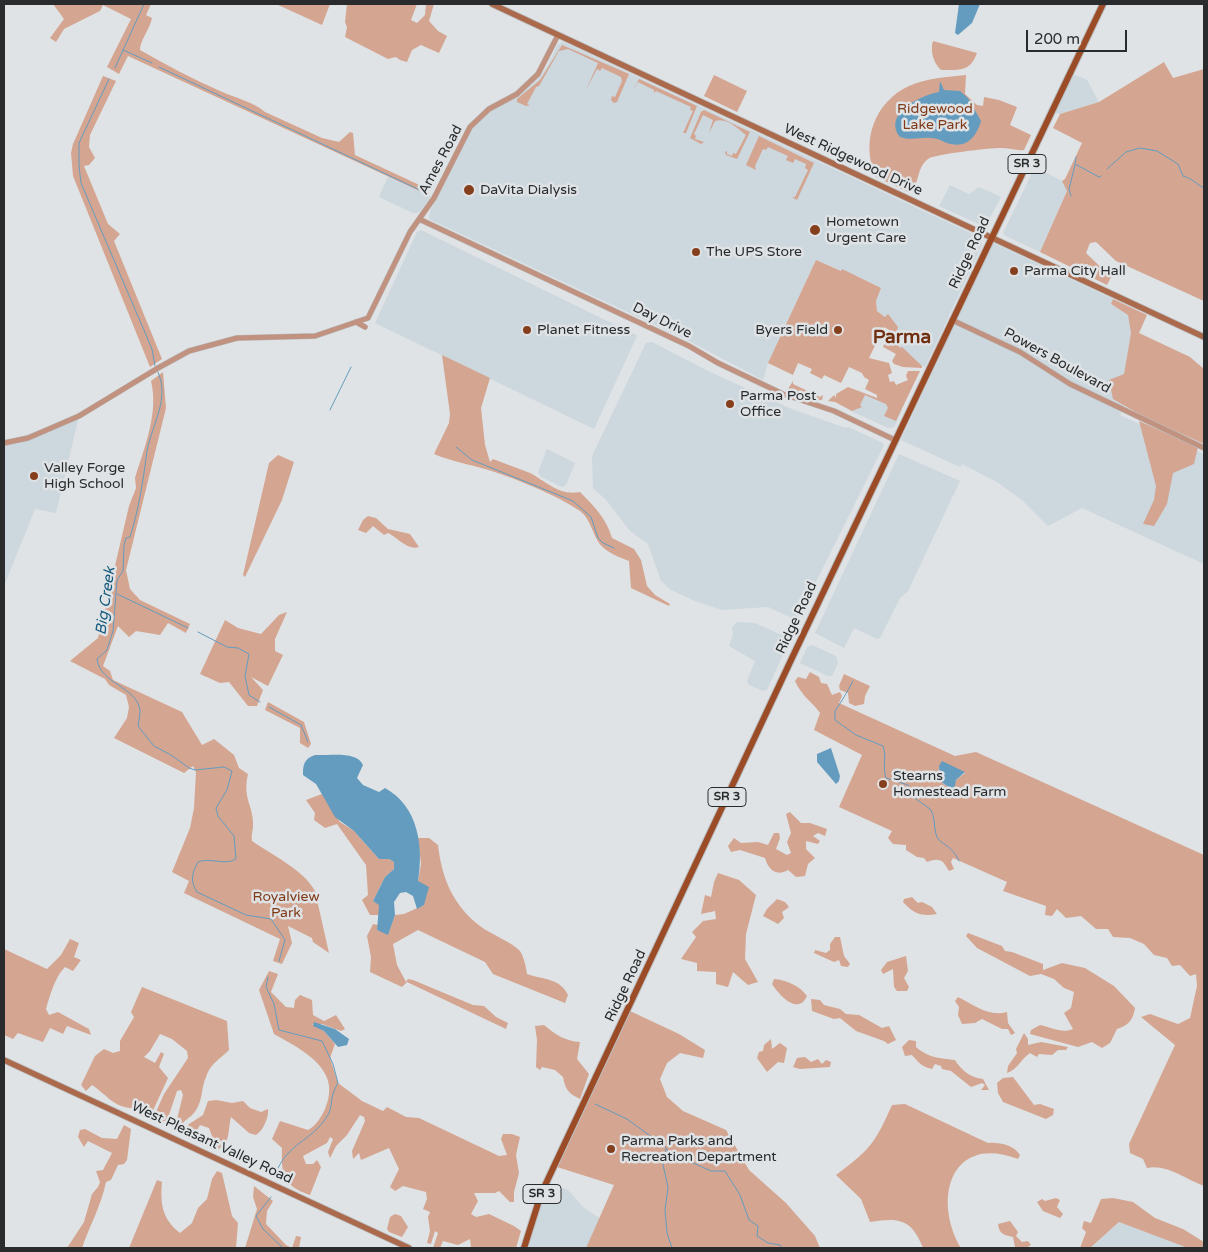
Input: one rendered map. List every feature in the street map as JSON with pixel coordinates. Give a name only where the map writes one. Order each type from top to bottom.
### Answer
[{"type":"main road","name":"West Ridgewood Drive","points":[[492,4],[1204,337]]},
{"type":"main road","name":"Ridge Road","points":[[524,1248],[541,1194],[1102,4]]},
{"type":"main road","name":"West Pleasant Valley Road","points":[[4,1060],[409,1248]]},
{"type":"street","name":"Ames Road","points":[[356,322],[368,318],[410,232],[434,198],[470,127],[489,109],[517,94],[538,74],[558,35]]},
{"type":"street","name":"Day Drive","points":[[419,219],[682,342],[770,388],[798,400],[834,411],[895,440]]},
{"type":"street","name":"Powers Boulevard","points":[[952,320],[1020,352],[1070,384],[1204,448]]},
{"type":"street","points":[[4,443],[28,438],[79,416],[189,351],[237,338],[315,336],[356,322],[365,327]]},
{"type":"shaded area","points":[[563,42],[981,238],[982,245],[925,367],[903,356],[895,346],[889,319],[877,311],[876,301],[881,288],[816,260],[768,363],[763,380],[685,339],[429,219],[430,211],[471,130],[488,112],[524,91],[537,80],[548,65],[557,45]]},
{"type":"shaded area","points":[[1073,74],[1087,80],[1099,102],[1060,114],[1055,113]]},
{"type":"shaded area","points":[[1035,167],[1062,181],[1067,191],[1040,252],[1003,233]]},
{"type":"shaded area","points":[[388,177],[431,196],[421,211],[413,213],[379,197]]},
{"type":"shaded area","points":[[950,185],[969,194],[979,187],[1001,197],[985,227],[939,206]]},
{"type":"shaded area","points":[[421,230],[637,336],[594,429],[375,323],[417,232]]},
{"type":"shaded area","points":[[993,243],[1113,299],[1111,304],[1128,315],[1131,333],[1124,374],[1113,398],[1124,405],[1120,415],[1204,454],[1204,564],[1082,508],[1048,526],[1022,500],[997,482],[962,464],[960,467],[901,440]]},
{"type":"shaded area","points":[[652,342],[708,371],[794,410],[846,428],[848,427],[884,445],[798,618],[794,619],[768,607],[722,610],[671,590],[661,581],[648,544],[630,531],[607,501],[593,488],[592,456],[646,343]]},
{"type":"shaded area","points":[[857,390],[902,410],[894,427],[888,428],[849,410]]},
{"type":"shaded area","name":"Valley Forge High School","points":[[79,416],[56,513],[35,509],[4,586],[4,443]]},
{"type":"shaded area","points":[[547,449],[575,463],[566,485],[562,487],[541,477],[538,472]]},
{"type":"shaded area","points":[[899,454],[960,481],[908,591],[900,598],[880,638],[877,639],[854,628],[844,648],[815,633]]},
{"type":"shaded area","points":[[737,622],[755,623],[786,637],[789,641],[767,690],[763,691],[749,685],[747,681],[755,661],[729,646],[733,635],[732,627]]},
{"type":"shaded area","points":[[812,645],[836,656],[838,663],[832,676],[828,676],[800,663],[807,647]]},
{"type":"shaded area","points":[[550,1183],[568,1190],[584,1208],[600,1218],[586,1248],[527,1248],[540,1204]]},
{"type":"shaded area","points":[[1119,1222],[1187,1247],[1188,1248],[1090,1248]]},
{"type":"green space","points":[[53,4],[151,4],[146,15],[152,18],[140,50],[200,82],[250,103],[265,112],[322,138],[339,142],[350,132],[353,133],[355,155],[428,189],[426,194],[128,56],[119,74],[107,67],[131,19],[103,5],[100,11],[64,29],[56,42],[50,38],[64,19]]},
{"type":"green space","points":[[276,4],[330,4],[322,25]]},
{"type":"green space","points":[[347,4],[417,4],[411,20],[417,23],[425,15],[426,4],[434,4],[429,21],[438,31],[447,36],[439,53],[421,45],[412,50],[407,62],[396,57],[388,59],[345,37]]},
{"type":"green space","points":[[933,41],[977,53],[971,64],[964,69],[941,70],[933,56]]},
{"type":"green space","points":[[562,45],[629,74],[617,102],[614,103],[611,100],[612,96],[615,97],[622,81],[621,77],[602,68],[600,71],[597,69],[586,90],[598,63],[568,49],[559,51],[539,86],[536,87],[527,104],[530,105],[526,106],[517,102],[517,99],[540,80]]},
{"type":"green space","points":[[1164,62],[1173,78],[1204,69],[1204,301],[1116,261],[1096,242],[1090,243],[1086,253],[1111,277],[1107,285],[1040,252],[1067,191],[1062,181],[1065,179],[1082,143],[1053,128],[1060,114],[1099,102]]},
{"type":"green space","points":[[714,75],[747,91],[737,112],[704,96]]},
{"type":"green space","name":"Ridgewood Lake Park","points":[[966,75],[965,94],[977,105],[983,106],[984,97],[1017,107],[1010,125],[1031,135],[1024,150],[995,148],[932,157],[924,163],[910,193],[876,177],[869,151],[870,137],[873,125],[887,102],[897,93],[916,83],[937,78]]},
{"type":"green space","points":[[103,76],[116,81],[90,135],[89,147],[95,158],[89,165],[84,166],[108,224],[120,234],[114,241],[162,359],[150,367],[73,176],[71,153],[73,144]]},
{"type":"green space","points":[[639,79],[697,106],[686,133],[683,133],[693,111],[690,110],[691,107],[656,91],[654,93],[654,90],[638,82],[633,90]]},
{"type":"green space","points":[[704,110],[750,132],[737,159],[726,155],[725,152],[727,151],[727,154],[732,156],[733,153],[736,154],[746,135],[728,122],[715,121],[709,133],[713,120],[703,115],[694,134],[696,136],[695,139],[704,142],[701,144],[690,138],[701,112]]},
{"type":"green space","points":[[759,136],[814,163],[797,200],[792,197],[795,197],[808,170],[805,168],[806,164],[795,159],[793,163],[786,160],[788,156],[768,147],[766,150],[763,149],[755,166],[756,170],[746,165]]},
{"type":"green space","points":[[816,260],[841,271],[842,269],[881,288],[876,301],[877,311],[885,317],[888,314],[898,327],[895,338],[900,348],[902,347],[922,366],[922,368],[903,367],[894,364],[892,361],[896,354],[883,347],[891,331],[884,327],[869,358],[889,363],[892,373],[888,375],[890,382],[894,381],[896,385],[908,380],[906,376],[908,371],[920,371],[896,421],[884,416],[888,408],[886,404],[865,395],[860,405],[862,407],[852,411],[835,402],[828,401],[834,395],[836,398],[836,394],[848,387],[877,398],[877,395],[865,389],[869,380],[862,373],[849,367],[841,383],[824,375],[822,379],[810,373],[812,369],[798,363],[793,375],[768,363]]},
{"type":"green space","points":[[1113,299],[1147,315],[1139,333],[1190,357],[1204,369],[1204,444],[1144,417],[1113,399],[1109,380],[1124,374],[1131,333],[1128,315],[1111,304]]},
{"type":"green space","points":[[442,355],[490,378],[481,408],[485,445],[490,462],[493,459],[530,473],[559,490],[573,493],[580,492],[603,518],[612,538],[634,549],[641,560],[647,586],[655,595],[670,604],[669,606],[631,588],[629,561],[605,549],[597,540],[588,520],[571,505],[521,481],[434,454],[449,423],[450,414]]},
{"type":"green space","name":"Royalview Park","points":[[163,372],[166,408],[126,570],[130,589],[140,600],[190,624],[186,633],[168,623],[160,635],[136,631],[129,637],[118,626],[103,666],[110,671],[113,680],[182,712],[202,745],[214,739],[234,755],[239,768],[248,774],[246,790],[253,819],[252,841],[287,863],[310,883],[315,891],[329,953],[313,942],[312,938],[288,926],[292,943],[282,964],[273,961],[280,939],[184,893],[189,881],[172,872],[190,828],[194,808],[196,772],[193,766],[184,773],[114,738],[127,718],[129,707],[126,695],[109,685],[105,679],[70,661],[98,638],[129,506],[136,488],[135,478],[152,418],[153,393],[151,381]]},
{"type":"green space","points":[[793,381],[793,384],[820,397],[823,395],[822,400],[808,399],[789,392],[791,391],[788,389]]},
{"type":"green space","points":[[1139,421],[1198,447],[1194,464],[1173,473],[1167,504],[1154,526],[1143,524],[1154,500],[1156,486]]},
{"type":"green space","points":[[278,455],[294,462],[282,500],[245,577],[243,575],[269,463]]},
{"type":"green space","points":[[368,516],[376,518],[388,529],[410,534],[419,547],[411,547],[388,533],[384,535],[373,526],[366,533],[358,530],[363,520]]},
{"type":"green space","points":[[287,612],[275,639],[275,651],[283,655],[268,686],[251,677],[263,690],[257,706],[248,706],[229,682],[220,683],[200,674],[225,620],[238,628],[261,634],[279,615]]},
{"type":"green space","points":[[810,672],[819,677],[821,683],[827,684],[832,695],[840,692],[842,696],[839,703],[955,756],[976,752],[1204,855],[1204,1186],[1169,1170],[1154,1167],[1147,1168],[1143,1159],[1130,1153],[1129,1144],[1175,1045],[1141,1017],[1150,1014],[1178,1024],[1190,1018],[1197,986],[1196,974],[1190,976],[1180,965],[1172,966],[1167,958],[1154,955],[1144,944],[1130,938],[1113,937],[1108,929],[1096,929],[1081,916],[1066,918],[1057,909],[1052,916],[1045,915],[1046,906],[1003,891],[1007,882],[953,858],[951,862],[954,869],[949,871],[941,861],[927,862],[924,858],[917,857],[906,850],[906,845],[893,844],[888,838],[892,831],[839,807],[862,755],[814,730],[820,713],[803,694],[795,681],[798,677],[806,679]],"holes":[[[939,766],[965,773],[956,780],[953,791],[940,781]]]},
{"type":"green space","points":[[844,674],[870,686],[865,696],[864,704],[855,706],[849,703],[848,693],[840,690],[839,686]]},
{"type":"green space","points":[[268,702],[304,722],[311,744],[308,748],[300,743],[300,728],[265,710]]},
{"type":"green space","points":[[322,794],[340,822],[354,831],[379,859],[389,859],[394,862],[394,869],[385,877],[373,901],[379,904],[379,915],[370,915],[362,900],[368,895],[366,865],[337,824],[325,828],[314,820],[315,813],[306,800]]},
{"type":"green space","points":[[790,812],[801,823],[810,823],[827,829],[825,836],[818,833],[813,836],[820,841],[818,844],[806,841],[806,849],[815,858],[808,864],[805,876],[796,877],[788,870],[780,873],[776,872],[768,866],[765,858],[740,850],[731,852],[728,846],[734,838],[741,843],[758,842],[768,845],[774,833],[779,833],[780,838],[776,849],[787,855],[791,853],[787,842],[791,833],[786,814]]},
{"type":"green space","points":[[418,838],[429,838],[438,845],[442,869],[450,890],[471,918],[480,926],[512,944],[520,951],[527,974],[551,980],[561,985],[568,995],[565,1003],[493,974],[485,962],[418,930],[393,944],[397,965],[406,982],[408,979],[413,980],[473,1005],[484,1006],[496,1017],[508,1023],[506,1029],[407,982],[402,987],[370,972],[371,957],[367,936],[373,924],[378,925],[377,930],[388,934],[395,915],[404,914],[424,905],[418,881],[421,864]]},
{"type":"green space","points":[[718,873],[739,880],[756,895],[746,934],[745,959],[758,982],[748,985],[733,972],[728,987],[716,984],[716,972],[697,971],[697,963],[681,959],[696,937],[692,932],[703,921],[716,919],[715,911],[701,914],[705,895],[711,897]]},
{"type":"green space","points":[[912,897],[918,903],[922,902],[932,907],[937,914],[926,915],[910,909],[903,902],[904,899]]},
{"type":"green space","points":[[777,899],[785,902],[789,907],[782,912],[784,918],[778,924],[763,916]]},
{"type":"green space","points":[[968,933],[1002,946],[1005,951],[1043,964],[1043,970],[1062,963],[1085,968],[1114,986],[1135,1008],[1132,1019],[1125,1026],[1117,1029],[1110,1043],[1102,1048],[1092,1042],[1078,1047],[1030,1034],[1031,1030],[1040,1025],[1061,1030],[1073,1029],[1064,1013],[1071,1008],[1074,992],[1064,988],[1054,979],[1041,974],[1030,976],[977,948],[966,936]]},
{"type":"green space","points":[[835,937],[840,937],[844,956],[850,964],[848,967],[841,966],[839,960],[834,962],[814,953],[815,950],[826,953],[830,950],[830,944]]},
{"type":"green space","points":[[70,939],[79,943],[74,957],[81,960],[73,971],[65,967],[61,971],[53,986],[46,1009],[49,1015],[58,1012],[89,1029],[91,1035],[67,1026],[63,1034],[50,1028],[43,1042],[18,1033],[13,1039],[4,1035],[4,949],[47,969],[61,955]]},
{"type":"green space","points":[[906,956],[908,971],[904,978],[909,987],[907,991],[897,991],[894,987],[893,969],[883,974],[881,970],[887,962]]},
{"type":"green space","points":[[269,971],[278,974],[271,992],[286,1007],[294,1008],[295,1000],[300,995],[312,1000],[313,1015],[324,1021],[336,1015],[345,1029],[341,1031],[322,1024],[312,1024],[324,1031],[335,1044],[330,1058],[338,1083],[362,1101],[383,1111],[387,1107],[406,1117],[419,1118],[499,1156],[507,1155],[501,1139],[503,1134],[512,1134],[520,1137],[516,1155],[519,1173],[514,1192],[514,1202],[510,1202],[499,1191],[495,1193],[474,1193],[478,1201],[471,1214],[476,1217],[489,1214],[521,1231],[516,1248],[471,1248],[470,1239],[458,1245],[443,1241],[440,1248],[433,1248],[438,1233],[435,1231],[431,1244],[427,1243],[430,1231],[428,1217],[430,1212],[423,1209],[427,1199],[426,1192],[403,1186],[395,1191],[390,1187],[399,1169],[389,1148],[361,1160],[359,1153],[353,1159],[352,1151],[365,1121],[364,1117],[360,1115],[347,1135],[336,1146],[330,1158],[328,1152],[333,1139],[330,1137],[327,1143],[303,1156],[306,1164],[313,1164],[317,1160],[321,1167],[310,1195],[294,1188],[289,1183],[283,1172],[282,1148],[272,1139],[280,1121],[308,1130],[314,1126],[325,1109],[329,1095],[329,1083],[317,1062],[274,1034],[259,990]]},
{"type":"green space","points":[[774,979],[793,984],[807,996],[799,1004],[789,1002],[772,984]]},
{"type":"green space","points":[[142,987],[227,1021],[229,1050],[208,1072],[198,1106],[194,1113],[182,1124],[179,1131],[174,1131],[183,1095],[181,1090],[177,1091],[167,1121],[160,1121],[154,1116],[164,1094],[188,1058],[187,1051],[172,1039],[160,1034],[144,1057],[155,1063],[161,1052],[164,1054],[159,1067],[168,1078],[150,1117],[147,1119],[137,1113],[135,1108],[128,1108],[112,1101],[92,1085],[86,1091],[81,1085],[95,1056],[104,1049],[113,1053],[120,1051],[120,1041],[134,1017],[131,1012]]},
{"type":"green space","points":[[958,997],[987,1012],[1007,1012],[1008,1023],[1015,1033],[1011,1035],[1008,1029],[1002,1029],[982,1019],[975,1023],[962,1024],[958,1015],[959,1007],[955,1001]]},
{"type":"green space","points":[[811,999],[820,1000],[824,1005],[840,1009],[846,1014],[859,1015],[882,1028],[889,1026],[896,1040],[888,1044],[856,1031],[840,1018],[834,1019],[812,1011]]},
{"type":"green space","points":[[630,1011],[679,1034],[705,1050],[703,1058],[680,1053],[667,1063],[660,1079],[667,1097],[683,1111],[726,1130],[749,1170],[786,1203],[815,1236],[820,1248],[586,1248],[614,1185],[557,1167]]},
{"type":"green space","points":[[544,1025],[561,1037],[580,1042],[577,1059],[589,1074],[580,1099],[568,1091],[563,1077],[555,1070],[542,1067],[540,1070],[536,1067],[537,1040],[535,1026]]},
{"type":"green space","points":[[1024,1033],[1028,1039],[1028,1045],[1041,1042],[1068,1047],[1066,1050],[1058,1050],[1052,1055],[1039,1054],[1037,1057],[1030,1053],[1014,1069],[1007,1073],[1008,1066],[1017,1053],[1016,1049]]},
{"type":"green space","points":[[771,1039],[772,1049],[780,1043],[787,1048],[784,1063],[778,1062],[767,1072],[757,1058],[759,1052],[763,1051],[764,1045]]},
{"type":"green space","points":[[909,1040],[916,1041],[916,1047],[930,1055],[955,1060],[967,1073],[983,1079],[989,1090],[981,1090],[985,1085],[982,1083],[971,1087],[951,1071],[942,1069],[941,1066],[935,1064],[932,1069],[921,1064],[912,1055],[905,1056],[902,1047]]},
{"type":"green space","points":[[805,1057],[811,1062],[818,1059],[822,1064],[826,1060],[831,1062],[830,1067],[800,1069],[793,1067],[797,1058]]},
{"type":"green space","points":[[1013,1077],[1034,1105],[1040,1104],[1054,1109],[1053,1115],[1046,1119],[1003,1102],[998,1093],[997,1083],[1003,1078]]},
{"type":"green space","points":[[216,1100],[232,1103],[243,1101],[250,1108],[261,1112],[268,1109],[265,1124],[256,1135],[249,1133],[231,1117],[225,1144],[216,1151],[207,1147],[207,1141],[212,1136],[209,1128],[200,1125],[193,1137],[184,1133],[189,1124],[203,1115],[208,1101]]},
{"type":"green space","points":[[905,1104],[988,1143],[997,1143],[1010,1147],[1020,1155],[1018,1159],[995,1153],[977,1155],[963,1163],[954,1175],[949,1191],[948,1210],[952,1229],[961,1248],[923,1248],[914,1231],[904,1223],[889,1220],[870,1222],[861,1199],[836,1175],[857,1159],[870,1145],[892,1105]]},
{"type":"green space","points":[[124,1125],[131,1129],[127,1160],[124,1164],[118,1165],[111,1180],[106,1182],[82,1248],[67,1248],[84,1222],[92,1194],[100,1182],[96,1171],[103,1170],[112,1153],[88,1141],[84,1147],[78,1137],[80,1130],[85,1129],[102,1138],[117,1139]]},
{"type":"green space","points":[[217,1171],[222,1173],[232,1216],[238,1223],[236,1248],[129,1248],[157,1180],[162,1182],[161,1197],[166,1216],[180,1233],[192,1223],[198,1208],[207,1199],[212,1179]]},
{"type":"green space","points":[[254,1186],[273,1201],[267,1211],[266,1224],[286,1245],[292,1248],[245,1248],[257,1209],[253,1197]]},
{"type":"green space","points":[[1056,1198],[1060,1200],[1057,1207],[1063,1214],[1060,1218],[1043,1211],[1037,1202],[1042,1199],[1045,1201]]},
{"type":"green space","points":[[1113,1198],[1133,1202],[1155,1218],[1183,1229],[1204,1242],[1204,1248],[1188,1248],[1119,1222],[1090,1248],[1080,1248],[1086,1232],[1082,1228],[1084,1221],[1091,1223],[1101,1199]]},
{"type":"green space","points":[[395,1214],[401,1216],[408,1227],[402,1237],[389,1232],[387,1229],[390,1217]]},
{"type":"green space","points":[[1010,1221],[1018,1232],[1016,1236],[1022,1242],[1028,1241],[1031,1245],[1026,1248],[1015,1247],[1013,1237],[1001,1232],[998,1224]]},
{"type":"green space","points":[[296,1236],[301,1237],[299,1248],[292,1248]]},
{"type":"water","points":[[959,4],[980,4],[972,23],[958,35],[955,33]]},
{"type":"water","points":[[940,81],[944,90],[960,91],[968,98],[981,121],[973,137],[965,143],[954,144],[933,138],[908,139],[900,137],[896,128],[896,120],[900,113],[914,101],[939,92]]},
{"type":"water","points":[[831,748],[840,776],[836,784],[817,762],[817,754]]},
{"type":"water","points":[[315,755],[342,755],[355,757],[360,760],[363,765],[357,778],[363,785],[379,792],[385,788],[405,805],[412,816],[419,841],[420,868],[418,881],[429,887],[424,905],[417,909],[413,896],[406,892],[400,893],[394,902],[395,915],[388,935],[377,930],[379,905],[373,901],[385,877],[394,869],[394,862],[389,859],[379,859],[354,831],[335,817],[316,784],[303,775],[305,762],[308,758]]},
{"type":"water","points":[[942,761],[965,772],[956,780],[954,791],[940,781],[939,766]]},
{"type":"water","points":[[314,1022],[335,1029],[349,1039],[347,1045],[338,1047],[324,1031],[313,1026]]},
{"type":"waterway","name":"Big Creek","points":[[115,68],[144,4]]},
{"type":"waterway","points":[[123,50],[152,63]]},
{"type":"waterway","points":[[159,67],[426,193]]},
{"type":"waterway","name":"Big Creek","points":[[109,79],[79,143],[81,183],[152,349],[155,366]]},
{"type":"waterway","points":[[1107,169],[1126,152],[1140,148],[1157,151],[1178,164],[1183,176],[1204,188]]},
{"type":"waterway","points":[[1076,157],[1075,164],[1099,177],[1101,176]]},
{"type":"waterway","points":[[1071,196],[1069,189],[1075,165]]},
{"type":"waterway","points":[[330,410],[351,367]]},
{"type":"waterway","name":"Big Creek","points":[[157,370],[161,380],[162,391],[159,411],[149,441],[136,516],[130,537],[126,538],[124,545],[123,571],[117,580],[113,631],[107,650],[97,659],[104,674],[132,695],[137,702],[140,710],[138,726],[154,746],[195,770],[224,767],[232,771],[227,790],[216,808],[218,816],[234,836],[236,859],[227,862],[207,860],[198,862],[193,873],[193,884],[197,892],[246,915],[271,919],[285,940],[279,961]]},
{"type":"waterway","points":[[456,447],[472,460],[573,501],[591,517],[598,538],[603,543],[614,548]]},
{"type":"waterway","points":[[117,594],[188,628]]},
{"type":"waterway","points":[[198,632],[227,647],[238,648],[249,654],[245,676],[249,695],[260,702]]},
{"type":"waterway","points":[[853,681],[835,711],[835,720],[856,735],[883,746],[886,778],[908,785],[916,799],[930,809],[937,837],[953,851],[959,861]]},
{"type":"waterway","points":[[269,707],[301,725],[308,742]]},
{"type":"waterway","name":"Big Creek","points":[[268,977],[266,987],[274,1004],[279,1030],[322,1041],[333,1064],[338,1083],[333,1093],[328,1115],[322,1124],[286,1156],[275,1175]]},
{"type":"waterway","points":[[595,1104],[627,1119],[653,1138],[660,1140],[669,1152],[711,1171],[725,1171],[740,1195],[749,1220],[758,1226],[757,1236],[768,1243],[780,1245],[782,1248]]},
{"type":"waterway","points":[[666,1149],[663,1165],[668,1187],[665,1210],[667,1233],[672,1248]]},
{"type":"waterway","name":"Big Creek","points":[[271,1197],[256,1216],[263,1229],[283,1248]]},
{"type":"place","name":"DaVita Dialysis","points":[[469,190]]},
{"type":"place","name":"Hometown Urgent Care","points":[[815,230]]},
{"type":"place","name":"The UPS Store","points":[[696,252]]},
{"type":"place","name":"Parma City Hall","points":[[1014,271]]},
{"type":"place","name":"Planet Fitness","points":[[527,330]]},
{"type":"place","name":"Byers Field","points":[[838,330]]},
{"type":"place","name":"Parma Post Office","points":[[730,404]]},
{"type":"place","name":"Valley Forge High School","points":[[34,476]]},
{"type":"place","name":"Stearns Homestead Farm","points":[[883,784]]},
{"type":"place","name":"Parma Parks and Recreation Department","points":[[611,1149]]},
{"type":"district","name":"Parma","points":[[902,338]]}]
